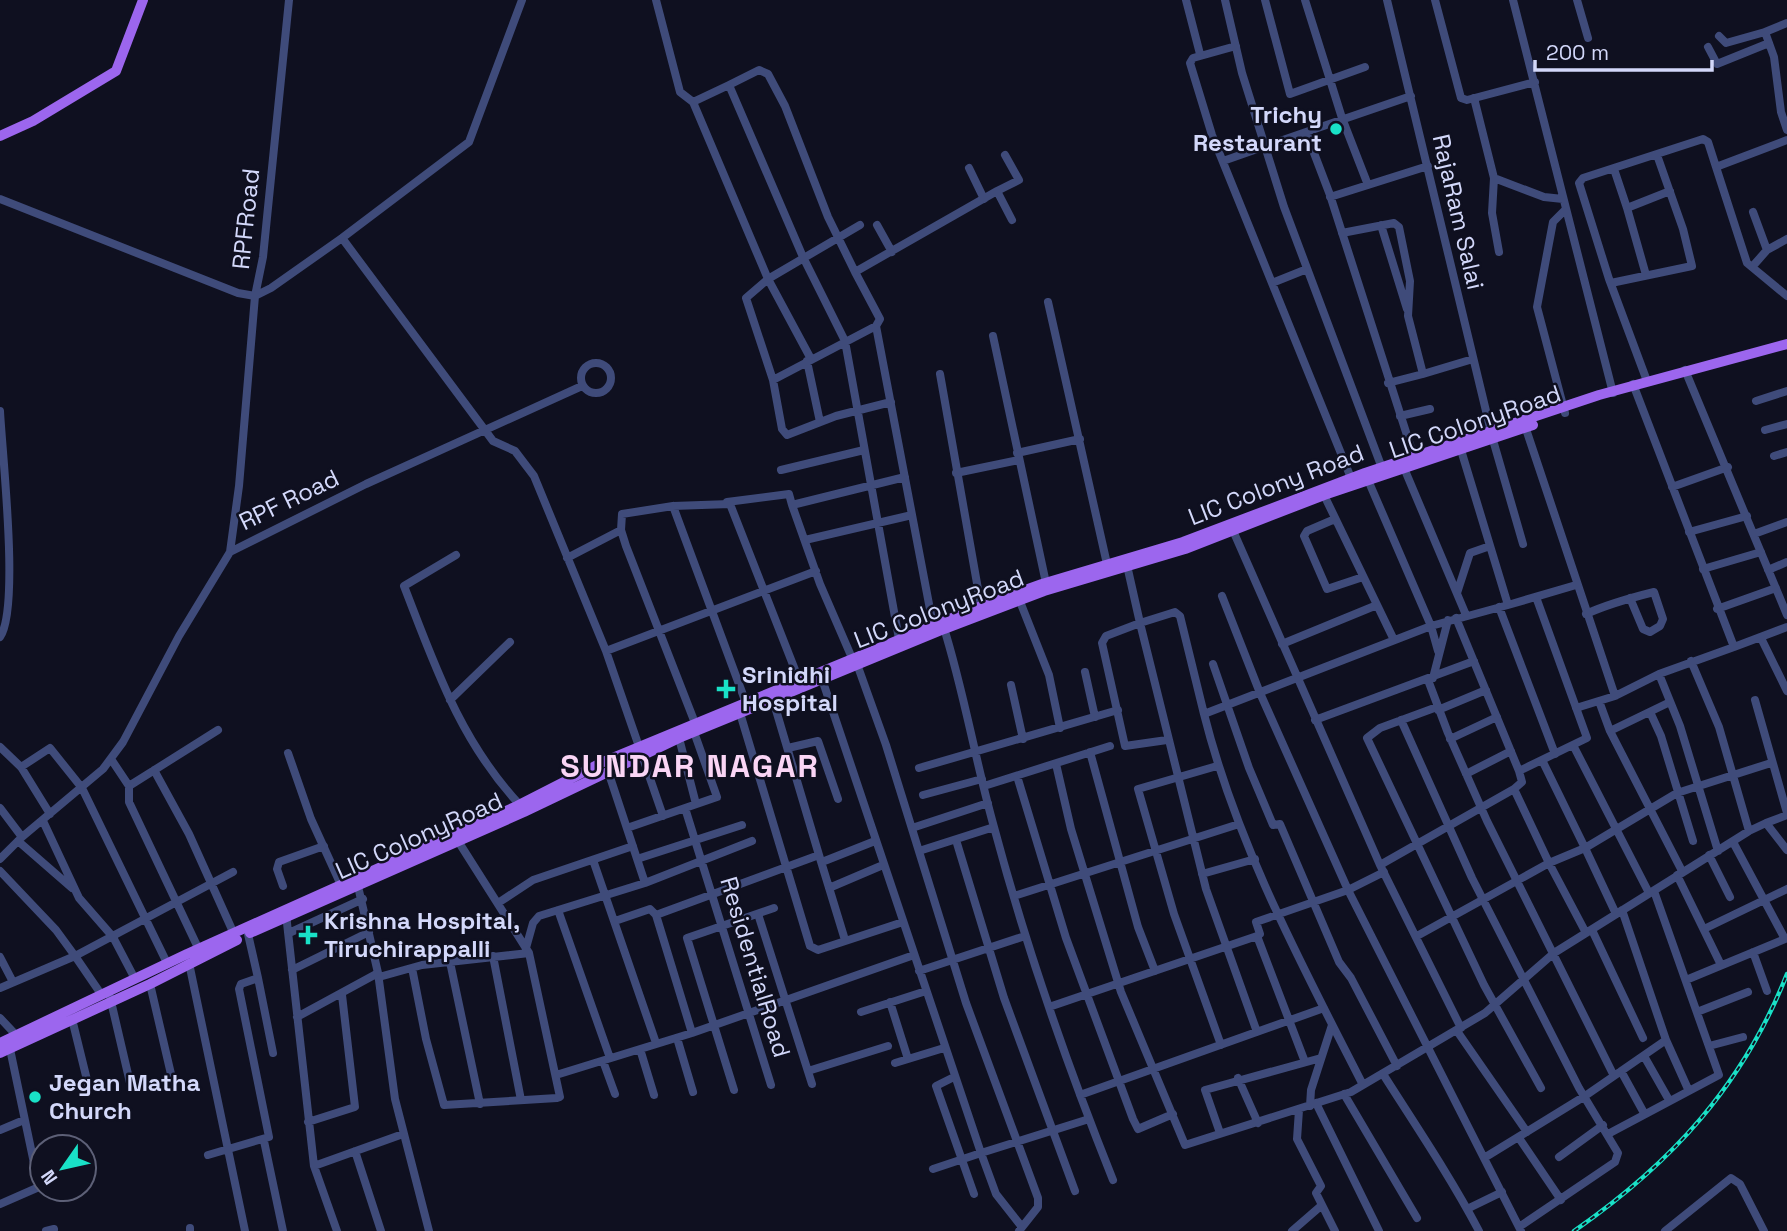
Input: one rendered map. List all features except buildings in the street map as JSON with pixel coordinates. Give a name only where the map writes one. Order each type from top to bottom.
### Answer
[{"type":"main road","points":[[0,136],[33,121],[113,75],[120,67],[143,0]]},
{"type":"main road","points":[[1610,394],[1633,384],[1787,344]]},
{"type":"main road","name":"LIC ColonyRoad","points":[[3,1048],[72,1019],[106,995],[150,984],[234,934],[286,915],[608,771],[641,750],[679,738],[695,727],[773,700],[805,680],[822,679],[899,639],[1019,599],[1044,586],[1184,546],[1324,495],[1359,479],[1461,450],[1564,410],[1601,400],[1610,394]]},
{"type":"main road","name":"LIC Colony Road","points":[[1231,527],[1382,468],[1492,436]]},
{"type":"main road","points":[[940,625],[981,607],[1107,564],[1126,562]]},
{"type":"main road","name":"LIC ColonyRoad","points":[[3,1048],[16,1035],[106,995],[167,963],[248,934],[341,885],[357,883],[458,841],[641,750],[746,703],[940,625]]},
{"type":"street","name":"RPFRoad","points":[[0,199],[238,293],[255,296],[263,257],[289,0]]},
{"type":"street","points":[[230,552],[239,486],[255,296],[271,288],[342,238],[469,142],[522,0]]},
{"type":"street","points":[[656,0],[680,92],[693,102],[768,279],[809,360],[820,422]]},
{"type":"street","points":[[1186,0],[1200,54]]},
{"type":"street","points":[[1225,0],[1265,146],[1307,269],[1382,468]]},
{"type":"street","points":[[1265,0],[1290,94],[1365,67]]},
{"type":"street","points":[[1305,0],[1342,118],[1368,185]]},
{"type":"street","name":"RajaRam Salai","points":[[1387,0],[1492,436],[1523,544]]},
{"type":"street","points":[[1435,0],[1459,94],[1464,100],[1535,82]]},
{"type":"street","points":[[1513,0],[1610,394]]},
{"type":"street","points":[[1577,0],[1588,38]]},
{"type":"street","points":[[1719,36],[1727,43],[1787,23]]},
{"type":"street","points":[[1765,32],[1777,71],[1781,112],[1787,130]]},
{"type":"street","points":[[1708,47],[1717,64],[1769,43]]},
{"type":"street","points":[[1236,46],[1200,54],[1190,63],[1223,161],[1272,283],[1359,479],[1432,626],[1438,651]]},
{"type":"street","points":[[693,102],[759,70],[768,74],[785,106],[837,237],[880,319],[876,326],[773,380]]},
{"type":"street","points":[[729,85],[803,257],[845,341],[899,639]]},
{"type":"street","points":[[1223,161],[1411,96]]},
{"type":"street","points":[[1474,98],[1494,178],[1492,213],[1499,252]]},
{"type":"street","points":[[1306,132],[1342,233],[1388,383],[1414,457]]},
{"type":"street","points":[[1647,381],[1611,283],[1579,183],[1583,178],[1703,139],[1707,142],[1716,167],[1741,251],[1752,268],[1787,296]]},
{"type":"street","points":[[1716,167],[1787,139]]},
{"type":"street","points":[[855,272],[1019,180],[1005,155]]},
{"type":"street","points":[[1611,283],[1692,266],[1657,155]]},
{"type":"street","points":[[1330,197],[1428,166]]},
{"type":"street","points":[[969,168],[984,199]]},
{"type":"street","points":[[1614,169],[1646,275]]},
{"type":"street","points":[[1494,178],[1544,197],[1563,199]]},
{"type":"street","points":[[997,191],[1012,220]]},
{"type":"street","points":[[1627,208],[1670,191]]},
{"type":"street","points":[[1564,410],[1537,307],[1553,222],[1565,210]]},
{"type":"street","points":[[1753,212],[1767,250]]},
{"type":"street","points":[[1342,233],[1394,223],[1399,227],[1410,281],[1407,311]]},
{"type":"street","points":[[860,225],[768,279],[746,298],[773,380],[784,433],[789,435],[820,422],[891,402]]},
{"type":"street","points":[[877,225],[892,252]]},
{"type":"street","points":[[1381,225],[1423,374]]},
{"type":"street","points":[[342,238],[485,429],[498,444],[519,454],[534,476],[606,652],[663,816]]},
{"type":"street","points":[[1752,268],[1767,250],[1787,239]]},
{"type":"street","points":[[1272,283],[1307,269]]},
{"type":"street","points":[[1048,302],[1107,564]]},
{"type":"street","points":[[876,326],[912,515],[994,827],[1025,936],[1088,1119],[1113,1180]]},
{"type":"street","points":[[993,336],[1044,586]]},
{"type":"street","points":[[1388,383],[1474,359]]},
{"type":"street","points":[[591,362],[597,362],[611,373],[611,385],[601,393],[590,393],[582,386],[583,368],[591,362]]},
{"type":"street","points":[[1685,370],[1728,467],[1787,615]]},
{"type":"street","points":[[940,374],[981,607]]},
{"type":"street","points":[[1633,384],[1717,609],[1734,647]]},
{"type":"street","name":"RPF Road","points":[[2,854],[82,788],[111,759],[230,552],[485,429],[582,386]]},
{"type":"street","points":[[1756,401],[1787,391]]},
{"type":"street","points":[[1400,416],[1430,409]]},
{"type":"street","points":[[0,411],[5,558],[5,623],[0,638]]},
{"type":"street","points":[[1765,430],[1787,424]]},
{"type":"street","points":[[1524,425],[1615,696]]},
{"type":"street","points":[[956,473],[1080,439]]},
{"type":"street","points":[[781,470],[864,450]]},
{"type":"street","points":[[1461,450],[1490,546],[1503,606],[1555,754]]},
{"type":"street","points":[[1774,456],[1787,452]]},
{"type":"street","points":[[1672,487],[1728,467]]},
{"type":"street","points":[[1404,468],[1466,615]]},
{"type":"street","points":[[792,505],[871,483],[905,477]]},
{"type":"street","points":[[627,828],[717,797],[695,727],[621,530],[622,514],[789,494],[816,571],[855,661],[912,828],[951,960],[1039,1202],[1021,1229],[996,1194],[981,1153],[822,679]]},
{"type":"street","points":[[1324,495],[1394,640]]},
{"type":"street","points":[[727,502],[733,507],[764,589],[805,680]]},
{"type":"street","points":[[673,506],[746,703]]},
{"type":"street","points":[[805,540],[912,515]]},
{"type":"street","points":[[1689,532],[1747,516]]},
{"type":"street","points":[[1335,519],[1307,531],[1304,536],[1327,589],[1363,577]]},
{"type":"street","points":[[1754,534],[1787,522]]},
{"type":"street","points":[[1231,527],[1296,679],[1459,1030],[1527,1132]]},
{"type":"street","points":[[567,558],[621,530]]},
{"type":"street","points":[[1457,593],[1470,553],[1490,546]]},
{"type":"street","points":[[1703,569],[1761,552]]},
{"type":"street","points":[[456,555],[404,586],[461,726],[494,777],[522,808]]},
{"type":"street","points":[[1126,562],[1167,740],[1202,874],[1224,948],[1256,1032]]},
{"type":"street","points":[[1768,570],[1787,562]]},
{"type":"street","points":[[606,652],[657,630],[816,571]]},
{"type":"street","points":[[1204,714],[1452,619],[1576,585]]},
{"type":"street","points":[[1717,609],[1776,588]]},
{"type":"street","points":[[1586,614],[1630,598],[1654,592],[1663,619],[1660,626],[1650,632],[1643,629],[1630,598]]},
{"type":"street","points":[[1222,596],[1260,693],[1348,890],[1520,1229],[1615,1162],[1618,1153],[1585,1096],[1447,826],[1401,720]]},
{"type":"street","points":[[1519,771],[1587,738],[1536,597]]},
{"type":"street","points":[[1019,599],[1049,676],[1060,728]]},
{"type":"street","points":[[1282,644],[1377,605]]},
{"type":"street","points":[[1167,740],[1127,748],[1102,643],[1106,636],[1178,613],[1217,766],[1239,824],[1332,1025],[1363,1085]]},
{"type":"street","points":[[1452,619],[1438,651],[1430,679],[1450,739],[1517,882],[1617,1073],[1644,1113]]},
{"type":"street","points":[[1049,1007],[1257,936],[1261,934],[1256,922],[1312,900],[1348,890],[1416,844],[1522,782],[1474,661],[1452,619]]},
{"type":"street","points":[[1576,708],[1615,696],[1691,661],[1787,628]]},
{"type":"street","points":[[1761,638],[1787,691]]},
{"type":"street","points":[[450,699],[510,642]]},
{"type":"street","points":[[1315,720],[1474,661]]},
{"type":"street","points":[[1691,661],[1719,727],[1749,831]]},
{"type":"street","points":[[1213,664],[1226,706],[1273,825],[1280,824],[1291,844],[1339,962],[1351,978],[1397,1066]]},
{"type":"street","points":[[1085,671],[1095,717]]},
{"type":"street","points":[[1659,674],[1718,850]]},
{"type":"street","points":[[1012,685],[1023,739]]},
{"type":"street","points":[[1486,690],[1380,727],[1367,738],[1495,1005],[1541,1088]]},
{"type":"street","points":[[773,700],[845,940]]},
{"type":"street","points":[[1056,764],[1085,873],[1119,983],[1185,1145],[1300,1110],[1363,1085],[1459,1030],[1495,1005],[1554,953],[1679,873],[1749,831],[1787,814],[1755,700]]},
{"type":"street","points":[[1599,701],[1610,731],[1649,808],[1721,965]]},
{"type":"street","points":[[1610,731],[1670,702]]},
{"type":"street","points":[[919,768],[1118,710]]},
{"type":"street","points":[[1650,712],[1661,736],[1693,841]]},
{"type":"street","points":[[740,713],[810,946],[818,950],[903,922]]},
{"type":"street","points":[[1450,739],[1497,717]]},
{"type":"street","points":[[129,786],[218,730]]},
{"type":"street","points":[[679,738],[696,804]]},
{"type":"street","points":[[788,748],[818,741],[838,799]]},
{"type":"street","points":[[1573,745],[1651,892],[1686,980],[1719,1075],[1688,1089],[1608,1134]]},
{"type":"street","points":[[923,795],[1017,776],[1110,746]]},
{"type":"street","points":[[0,747],[21,767],[50,814]]},
{"type":"street","points":[[21,767],[50,748],[82,788],[167,963]]},
{"type":"street","points":[[1466,774],[1511,751]]},
{"type":"street","points":[[1090,752],[1138,927],[1154,971]]},
{"type":"street","points":[[288,753],[341,885]]},
{"type":"street","points":[[111,759],[129,786],[129,802],[200,953]]},
{"type":"street","points":[[1542,760],[1619,912],[1688,1089]]},
{"type":"street","points":[[1417,936],[1549,863],[1585,848],[1677,793],[1771,763]]},
{"type":"street","points":[[1217,766],[1139,789],[1155,851],[1221,1045]]},
{"type":"street","points":[[154,770],[183,823],[234,934]]},
{"type":"street","points":[[608,771],[645,883]]},
{"type":"street","points":[[1017,776],[1085,994],[1138,1129],[1173,1114]]},
{"type":"street","points":[[1514,789],[1549,863],[1589,932],[1643,1038]]},
{"type":"street","points":[[912,828],[988,803]]},
{"type":"street","points":[[0,808],[20,839],[75,890],[113,937],[135,979]]},
{"type":"street","name":"ResidentialRoad","points":[[685,808],[771,1085]]},
{"type":"street","points":[[43,821],[75,890]]},
{"type":"street","points":[[1766,823],[1787,850]]},
{"type":"street","points":[[1014,896],[1239,824]]},
{"type":"street","points":[[637,859],[742,825]]},
{"type":"street","points":[[919,851],[994,827]]},
{"type":"street","points":[[956,840],[988,948],[1074,1191]]},
{"type":"street","points":[[412,968],[425,1040],[446,1107],[559,1097],[528,950],[458,841]]},
{"type":"street","points":[[528,950],[533,923],[539,916],[645,883],[752,841]]},
{"type":"street","points":[[656,915],[785,867],[821,859],[876,841]]},
{"type":"street","points":[[1686,980],[1784,939],[1732,842]]},
{"type":"street","points":[[283,886],[277,869],[279,862],[324,846]]},
{"type":"street","points":[[498,903],[533,880],[633,846]]},
{"type":"street","points":[[1709,855],[1730,897]]},
{"type":"street","points":[[1202,874],[1255,859]]},
{"type":"street","points":[[593,860],[656,1043]]},
{"type":"street","points":[[829,888],[883,865]]},
{"type":"street","points":[[0,871],[56,930],[106,995],[131,1087]]},
{"type":"street","points":[[0,988],[75,956],[233,872]]},
{"type":"street","points":[[357,883],[363,899],[379,975],[395,1099],[429,1231]]},
{"type":"street","points":[[1704,929],[1787,889]]},
{"type":"street","points":[[289,933],[363,899]]},
{"type":"street","points":[[734,1090],[687,938],[774,908]]},
{"type":"street","points":[[615,921],[650,909],[656,915],[692,1033]]},
{"type":"street","points":[[558,910],[615,1094]]},
{"type":"street","name":"ResidentialRoad","points":[[758,914],[812,1084]]},
{"type":"street","points":[[286,915],[314,1166],[337,1231]]},
{"type":"street","points":[[292,970],[369,932]]},
{"type":"street","points":[[248,934],[273,1052]]},
{"type":"street","points":[[919,971],[1025,936]]},
{"type":"street","points":[[1257,936],[1305,1062]]},
{"type":"street","points":[[297,1017],[379,975],[528,950]]},
{"type":"street","points":[[1753,952],[1767,991]]},
{"type":"street","points":[[556,1075],[692,1033],[914,955]]},
{"type":"street","points":[[493,956],[522,1100]]},
{"type":"street","points":[[0,957],[13,982]]},
{"type":"street","points":[[450,962],[480,1104]]},
{"type":"street","points":[[189,963],[246,1231]]},
{"type":"street","points":[[208,1155],[264,1141],[270,1137],[239,989],[241,984],[257,978]]},
{"type":"street","points":[[150,984],[172,1074]]},
{"type":"street","points":[[860,1012],[926,991]]},
{"type":"street","points":[[1697,1012],[1748,992]]},
{"type":"street","points":[[308,1122],[355,1107],[342,995]]},
{"type":"street","points":[[890,1002],[908,1059]]},
{"type":"street","points":[[1080,1095],[1324,1008]]},
{"type":"street","points":[[0,1018],[16,1035]]},
{"type":"street","points":[[72,1019],[89,1088]]},
{"type":"street","points":[[1332,1025],[1311,1090],[1313,1105],[1379,1231]]},
{"type":"street","points":[[1709,1046],[1743,1037]]},
{"type":"street","points":[[677,1038],[693,1093]]},
{"type":"street","points":[[1484,1158],[1585,1096],[1667,1040]]},
{"type":"street","points":[[808,1071],[888,1046]]},
{"type":"street","points":[[0,1204],[38,1189],[24,1120],[3,1048]]},
{"type":"street","points":[[895,1063],[944,1048]]},
{"type":"street","points":[[640,1049],[654,1095]]},
{"type":"street","points":[[1644,1056],[1670,1100]]},
{"type":"street","points":[[1220,1133],[1205,1090],[1321,1058]]},
{"type":"street","points":[[1383,1074],[1436,1161],[1448,1173],[1479,1231]]},
{"type":"street","points":[[954,1077],[936,1086],[974,1194]]},
{"type":"street","points":[[1238,1079],[1258,1123]]},
{"type":"street","points":[[1345,1094],[1417,1218]]},
{"type":"street","points":[[1300,1110],[1297,1139],[1321,1186],[1316,1193],[1335,1231]]},
{"type":"street","points":[[933,1169],[1088,1119]]},
{"type":"street","points":[[0,1130],[24,1120]]},
{"type":"street","points":[[1559,1157],[1603,1125]]},
{"type":"street","points":[[314,1166],[403,1134]]},
{"type":"street","points":[[1518,1138],[1561,1200]]},
{"type":"street","points":[[264,1141],[283,1231]]},
{"type":"street","points":[[355,1151],[381,1231]]},
{"type":"street","points":[[1665,1231],[1731,1178],[1740,1184],[1764,1231]]},
{"type":"street","points":[[1467,1209],[1502,1192]]},
{"type":"street","points":[[1292,1231],[1322,1205]]},
{"type":"railway","points":[[1574,1231],[1642,1178],[1701,1119],[1749,1051],[1787,974]]},
{"type":"place","name":"Trichy Restaurant","points":[[1336,129]]},
{"type":"place","name":"Srinidhi Hospital","points":[[726,689]]},
{"type":"place","name":"Krishna Hospital, Tiruchirappalli","points":[[308,935]]},
{"type":"place","name":"Jegan Matha Church","points":[[35,1097]]},
{"type":"district","name":"SUNDAR NAGAR","points":[[690,766]]}]
